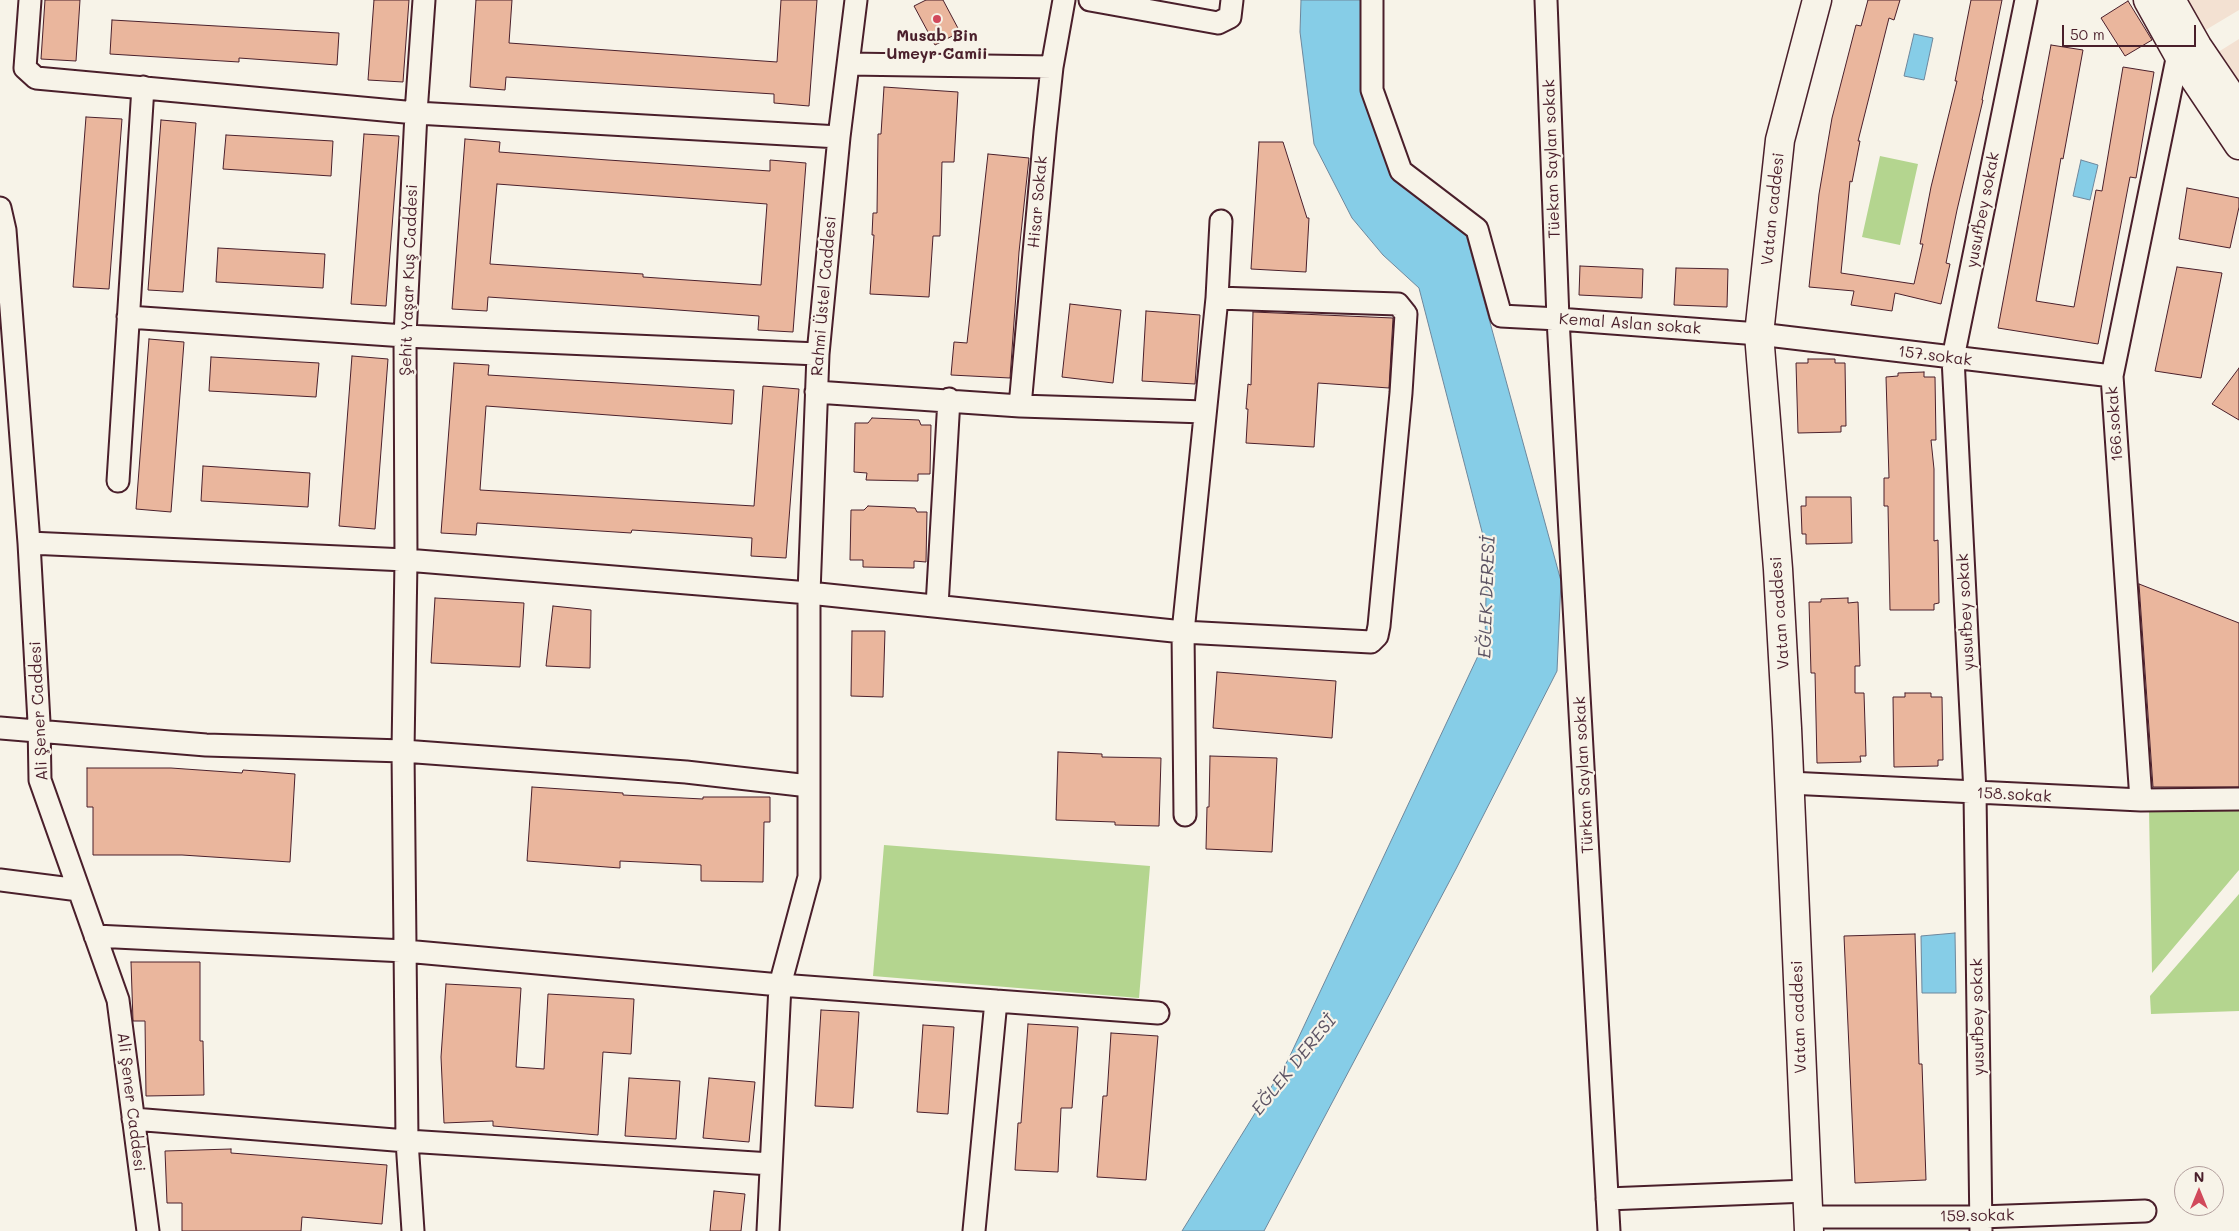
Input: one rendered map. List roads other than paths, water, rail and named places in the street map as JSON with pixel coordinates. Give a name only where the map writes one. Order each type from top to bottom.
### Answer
[{"type":"street","points":[[30,0],[25,68],[36,78],[416,113],[838,137]]},
{"type":"street","name":"Şehit Yaşar Kuş Caddesi","points":[[412,1231],[407,1141],[403,751],[406,560],[405,336],[416,113],[424,0]]},
{"type":"street","name":"Rahmi Üstel Caddesi","points":[[768,1231],[780,985],[809,877],[809,593],[818,354],[838,137],[856,0]]},
{"type":"street","name":"Hisar Sokak","points":[[1020,406],[1052,67],[1064,0]]},
{"type":"street","points":[[1090,0],[1218,23],[1230,17],[1232,0]]},
{"type":"street","name":"Kemal Aslan sokak","points":[[1372,0],[1372,90],[1401,171],[1477,229],[1501,316],[1759,334]]},
{"type":"street","name":"Tüekan Saylan sokak","points":[[1546,0],[1558,319]]},
{"type":"street","name":"Vatan caddesi","points":[[1808,1213],[1790,783],[1778,569],[1759,334],[1780,140],[1817,0]]},
{"type":"street","name":"yusufbey sokak","points":[[1980,1224],[1975,793],[1953,358],[2026,0]]},
{"type":"street","points":[[2148,0],[2178,54],[2239,146]]},
{"type":"street","points":[[2172,0],[2197,46],[2239,108]]},
{"type":"street","name":"166.sokak","points":[[2141,800],[2112,376],[2178,54]]},
{"type":"street","points":[[848,64],[1052,67]]},
{"type":"street","points":[[118,481],[143,87]]},
{"type":"street","name":"Ali Şener Caddesi","points":[[0,208],[4,230],[29,543],[40,780],[118,1000],[148,1231]]},
{"type":"street","points":[[1185,815],[1182,632],[1216,298],[1221,221]]},
{"type":"street","points":[[29,543],[406,560],[809,593],[1182,632],[1371,642],[1377,636],[1379,626],[1401,393],[1406,314],[1398,304],[1216,298]]},
{"type":"street","points":[[128,317],[405,336],[818,354]]},
{"type":"street","name":"Türkan Saylan sokak","points":[[1558,319],[1609,1231]]},
{"type":"street","name":"157.sokak","points":[[1759,334],[2112,376]]},
{"type":"street","points":[[816,392],[949,399],[1020,406],[1205,412]]},
{"type":"street","points":[[937,606],[949,399]]},
{"type":"street","points":[[0,728],[206,745],[403,751],[686,772],[809,786]]},
{"type":"street","name":"158.sokak","points":[[1790,783],[2141,800],[2239,799]]},
{"type":"street","points":[[0,880],[79,890]]},
{"type":"street","points":[[95,936],[405,952],[780,985],[1158,1013]]},
{"type":"street","points":[[974,1231],[996,1002]]},
{"type":"street","points":[[133,1119],[407,1141],[771,1164]]},
{"type":"street","name":"159.sokak","points":[[1607,1199],[1980,1224],[2145,1211]]},
{"type":"water","name":"EĞLEK DERESİ","points":[[1301,0],[1364,0],[1366,106],[1395,176],[1466,235],[1561,581],[1557,671],[1456,869],[1264,1231],[1182,1231],[1288,1060],[1485,641],[1487,551],[1419,288],[1383,255],[1352,218],[1314,144],[1300,32]]},
{"type":"water","points":[[1914,34],[1933,38],[1924,80],[1904,76]]},
{"type":"water","points":[[2081,160],[2098,165],[2090,200],[2073,196]]},
{"type":"water","points":[[1955,933],[1956,993],[1922,993],[1921,936]]},
{"type":"place","name":"Musab Bin Umeyr Camii","points":[[937,19]]}]
